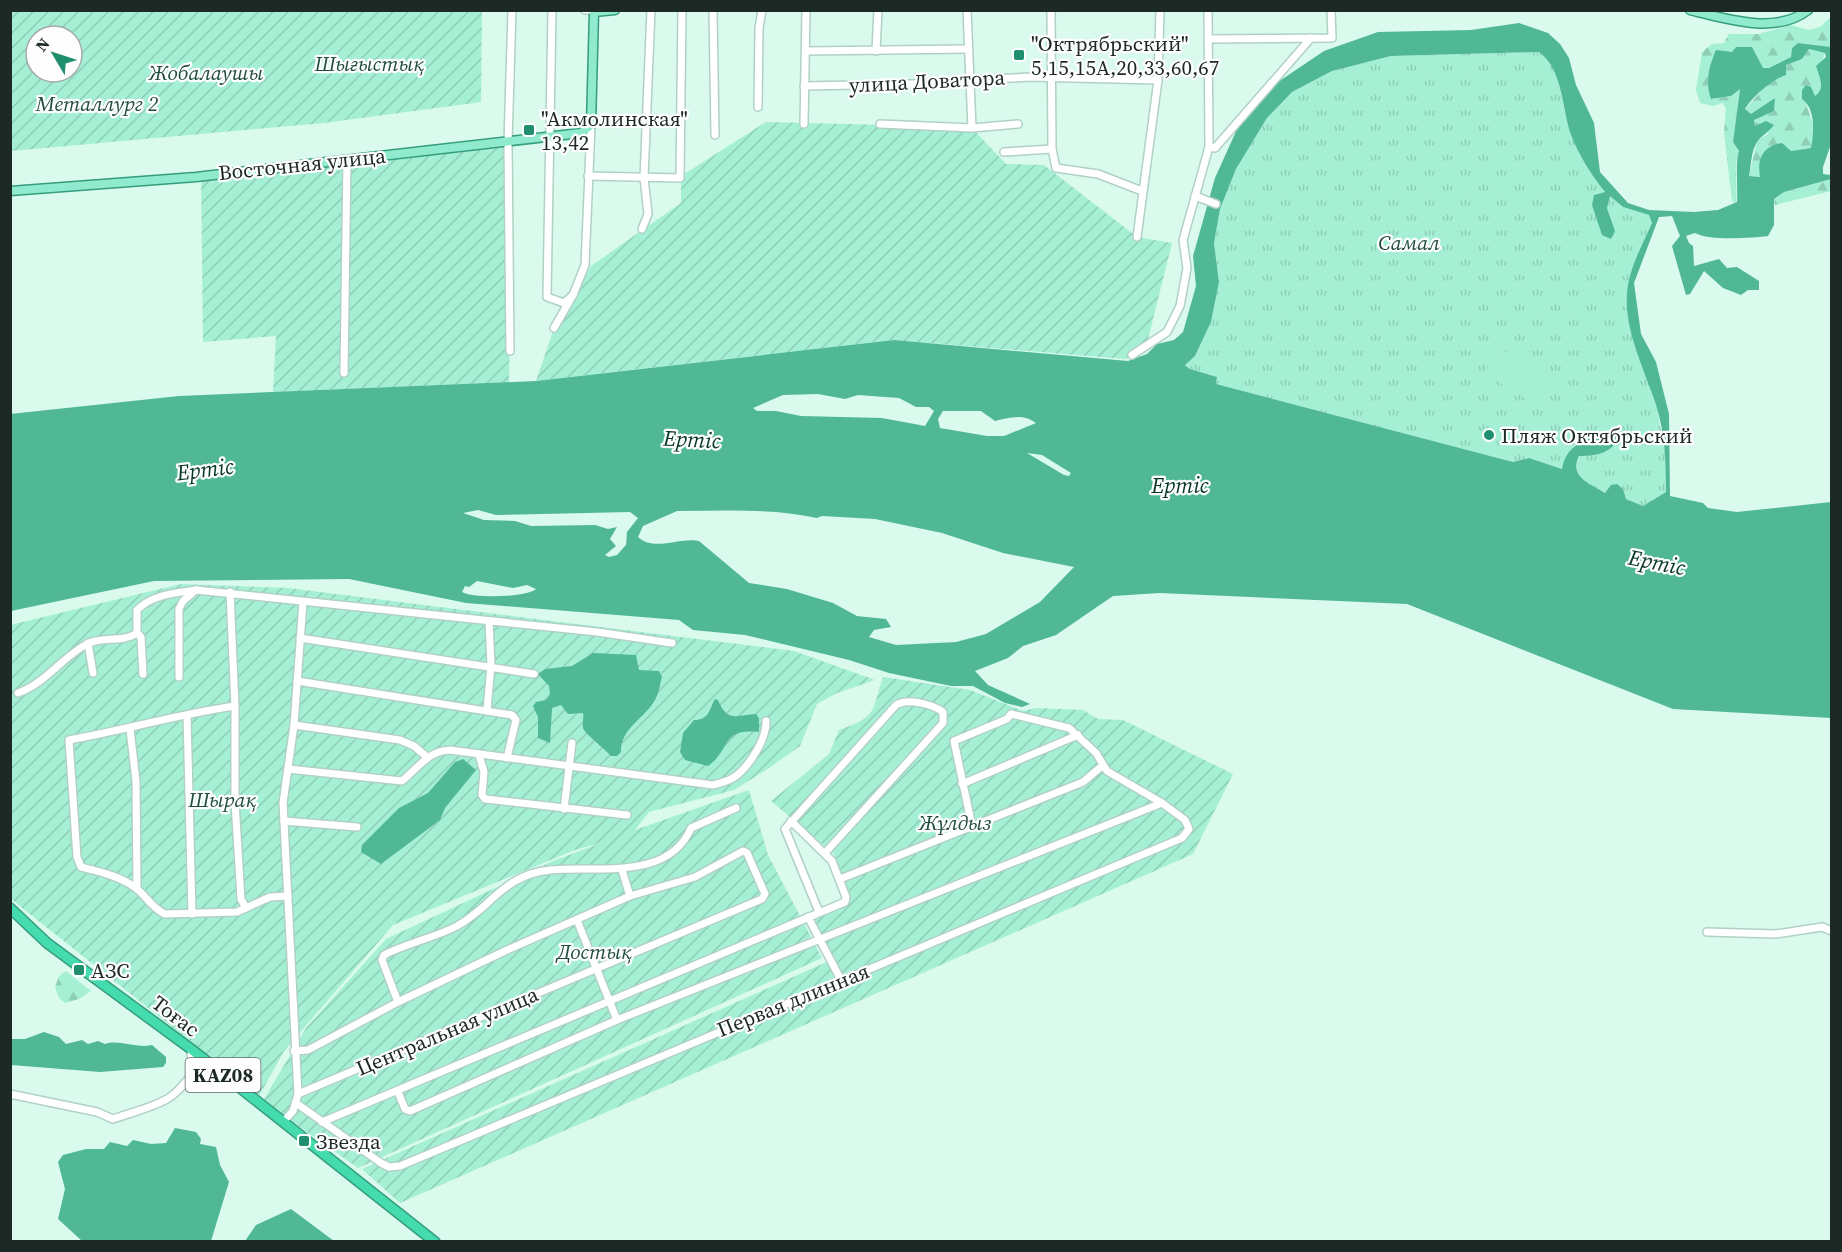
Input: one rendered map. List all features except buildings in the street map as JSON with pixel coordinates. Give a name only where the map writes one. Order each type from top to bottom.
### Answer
[{"type":"highway","name":"Тоғас","points":[[10,908],[47,943],[191,1049],[435,1242]]},
{"type":"main road","points":[[591,125],[591,11],[615,10]]},
{"type":"main road","points":[[1690,10],[1759,24],[1778,22],[1808,10]]},
{"type":"main road","name":"Восточная улица","points":[[10,191],[196,177],[551,138],[581,133],[591,125]]},
{"type":"street","points":[[510,351],[508,142],[512,10]]},
{"type":"street","points":[[552,10],[547,297],[564,303],[573,295]]},
{"type":"street","points":[[642,229],[648,214],[644,178],[651,10]]},
{"type":"street","points":[[588,177],[680,178],[682,10]]},
{"type":"street","points":[[713,10],[715,135]]},
{"type":"street","points":[[758,107],[759,28],[762,10]]},
{"type":"street","points":[[804,124],[806,10]]},
{"type":"street","points":[[876,51],[878,10]]},
{"type":"street","points":[[967,10],[972,128]]},
{"type":"street","points":[[1051,10],[1054,77],[1052,149],[1056,168],[1098,174],[1142,191]]},
{"type":"street","points":[[1137,237],[1158,80],[1160,10]]},
{"type":"street","points":[[1131,355],[1167,332],[1180,306],[1186,268],[1183,240],[1209,147],[1208,10]]},
{"type":"street","points":[[1208,39],[1332,38],[1331,10]]},
{"type":"street","points":[[1209,147],[1215,148],[1311,38]]},
{"type":"street","points":[[806,51],[968,49]]},
{"type":"street","name":"улица Доватора","points":[[804,86],[968,83],[970,80],[1054,77],[1158,80]]},
{"type":"street","points":[[880,124],[972,128],[1018,124]]},
{"type":"street","points":[[554,328],[573,295],[585,265],[591,125]]},
{"type":"street","points":[[1004,152],[1052,149]]},
{"type":"street","points":[[344,373],[347,159]]},
{"type":"street","points":[[1195,196],[1216,204]]},
{"type":"street","points":[[179,677],[178,609],[183,601],[196,590]]},
{"type":"street","points":[[143,674],[141,637],[137,633],[137,610],[164,594],[196,590],[597,632],[672,643]]},
{"type":"street","points":[[230,592],[235,706],[235,802],[241,899],[246,908]]},
{"type":"street","points":[[283,1122],[296,1103],[298,1094],[283,803],[294,725],[303,602]]},
{"type":"street","points":[[487,710],[490,665],[489,621]]},
{"type":"street","points":[[18,693],[33,688],[88,644],[137,633]]},
{"type":"street","points":[[300,639],[490,665],[534,674]]},
{"type":"street","points":[[88,644],[93,673]]},
{"type":"street","points":[[297,681],[515,716],[507,758]]},
{"type":"street","points":[[819,912],[786,833],[791,821],[900,702],[920,704],[943,712],[943,723],[825,853]]},
{"type":"street","points":[[235,706],[198,711],[187,716],[130,729],[69,740],[77,857],[81,867],[115,875],[137,889],[157,910],[165,914],[237,912],[270,897],[288,896]]},
{"type":"street","points":[[972,826],[954,741],[1007,719],[1011,714],[1069,728],[1096,753],[1102,766],[1162,803]]},
{"type":"street","points":[[187,716],[192,914]]},
{"type":"street","points":[[288,769],[402,781],[427,757],[441,750],[450,750],[569,764],[713,785],[736,776],[749,761],[767,731],[766,721]]},
{"type":"street","points":[[294,725],[400,740],[414,746],[427,757]]},
{"type":"street","points":[[130,729],[136,781],[137,889]]},
{"type":"street","points":[[962,784],[1078,735]]},
{"type":"street","points":[[564,808],[572,743]]},
{"type":"street","points":[[479,755],[484,772],[482,795],[485,799],[627,815]]},
{"type":"street","points":[[840,879],[1083,782],[1102,766]]},
{"type":"street","points":[[398,1092],[405,1108],[410,1111],[616,1020],[817,938],[1162,803]]},
{"type":"street","name":"Первая длинная","points":[[322,1122],[381,1163],[393,1167],[1182,838],[1189,829],[1185,820],[1162,803]]},
{"type":"street","points":[[398,1002],[382,960],[384,955],[459,925],[504,886],[520,877],[550,870],[622,870],[665,857],[685,843],[691,828],[736,808]]},
{"type":"street","points":[[284,821],[357,827]]},
{"type":"street","points":[[296,1103],[322,1122],[398,1092],[608,1000],[845,902],[846,897],[840,879],[825,853],[791,821]]},
{"type":"street","name":"Центральная улица","points":[[298,1094],[762,899],[765,894],[747,853],[742,851],[695,878],[630,896]]},
{"type":"street","points":[[294,1051],[308,1050],[398,1002],[630,896],[622,870]]},
{"type":"street","points":[[808,917],[841,980]]},
{"type":"street","points":[[577,920],[616,1020]]},
{"type":"street","points":[[1707,932],[1776,934],[1822,927],[1832,931]]},
{"type":"street","points":[[191,1049],[194,1068],[192,1073]]},
{"type":"street","points":[[10,1094],[97,1112],[113,1119],[166,1099],[192,1073],[203,1069],[217,1070]]},
{"type":"green space","points":[[11,10],[482,11],[481,102],[324,123],[11,151]]},
{"type":"green space","points":[[1831,17],[1831,47],[1798,43],[1792,48],[1791,57],[1763,69],[1758,61],[1711,99],[1731,96],[1740,88],[1733,142],[1739,151],[1736,163],[1736,203],[1732,201],[1724,133],[1726,109],[1723,103],[1713,106],[1700,103],[1696,90],[1702,52],[1712,44],[1724,43],[1729,34],[1758,34],[1791,25],[1809,30],[1820,27]]},
{"type":"green space","points":[[1809,49],[1825,53],[1818,72],[1822,78],[1819,93],[1816,97],[1802,90],[1815,131],[1811,148],[1791,151],[1785,147],[1759,169],[1761,177],[1749,176],[1757,141],[1769,133],[1755,126],[1753,120],[1774,111],[1775,98],[1751,115],[1745,109],[1785,65],[1802,59]]},
{"type":"green space","name":"Самал","points":[[1539,52],[1547,59],[1558,80],[1568,127],[1587,166],[1605,192],[1594,195],[1615,231],[1607,208],[1610,195],[1623,207],[1649,215],[1652,223],[1631,273],[1633,336],[1657,408],[1666,459],[1666,492],[1643,506],[1626,499],[1623,489],[1605,493],[1582,479],[1577,469],[1580,455],[1598,454],[1613,446],[1621,436],[1620,431],[1574,445],[1562,469],[1529,458],[1513,462],[1215,384],[1217,377],[1190,369],[1185,364],[1195,356],[1211,322],[1219,282],[1214,242],[1220,209],[1236,169],[1267,118],[1292,92],[1332,71],[1391,56]]},
{"type":"green space","points":[[766,122],[971,127],[1006,164],[1044,165],[1137,237],[1172,243],[1145,351],[1125,359],[893,340],[536,381],[553,331],[591,266],[681,203],[681,176]]},
{"type":"green space","points":[[513,145],[509,382],[273,392],[276,336],[203,342],[201,171]]},
{"type":"green space","points":[[1831,179],[1831,191],[1775,205],[1774,199],[1784,192]]},
{"type":"green space","points":[[1499,348],[1550,379],[1535,404],[1484,373]]},
{"type":"green space","name":"Шырақ","points":[[181,584],[288,588],[794,651],[875,680],[837,693],[817,704],[800,746],[734,790],[649,812],[635,830],[749,790],[768,855],[822,958],[358,1168],[263,1101],[306,1028],[386,939],[553,861],[601,843],[575,850],[393,925],[284,1051],[259,1096],[11,899],[10,625]]},
{"type":"green space","name":"Жұлдыз","points":[[883,677],[970,690],[1023,711],[1036,708],[1083,710],[1098,719],[1123,720],[1233,774],[1193,854],[400,1203],[362,1169],[829,961],[808,917],[850,899],[834,854],[771,801],[829,754],[839,730],[867,717],[874,706]]},
{"type":"green space","points":[[66,971],[91,991],[79,999],[65,1003],[59,998],[55,987],[59,976]]},
{"type":"water","name":"Ертіс","points":[[1519,23],[1548,33],[1560,44],[1569,58],[1576,85],[1594,123],[1600,172],[1628,203],[1649,210],[1694,212],[1718,210],[1737,202],[1739,151],[1733,142],[1740,89],[1731,96],[1711,99],[1708,86],[1709,74],[1716,50],[1732,52],[1736,47],[1752,47],[1763,68],[1769,68],[1791,57],[1792,48],[1798,43],[1831,47],[1831,144],[1823,167],[1823,174],[1831,175],[1831,179],[1784,192],[1774,199],[1774,225],[1768,236],[1720,238],[1695,233],[1686,236],[1693,246],[1694,266],[1719,259],[1727,268],[1737,267],[1759,281],[1759,290],[1748,290],[1741,295],[1723,288],[1704,271],[1690,294],[1686,295],[1672,246],[1680,236],[1672,216],[1659,217],[1634,283],[1641,334],[1656,362],[1669,414],[1670,496],[1703,503],[1708,508],[1737,512],[1831,502],[1831,718],[1673,709],[1407,604],[1160,593],[1113,596],[1056,635],[1023,646],[1008,658],[975,671],[988,685],[1030,704],[1022,707],[1005,703],[973,686],[951,686],[889,673],[849,660],[745,635],[693,630],[679,620],[466,603],[349,579],[154,581],[11,611],[10,414],[179,396],[536,381],[894,340],[1128,361],[1147,354],[1157,344],[1174,340],[1183,332],[1196,286],[1193,256],[1215,178],[1238,127],[1278,82],[1324,51],[1378,32],[1471,30]],"holes":[[[1809,49],[1825,53],[1826,57],[1816,66],[1821,82],[1818,93],[1815,96],[1811,87],[1806,85],[1802,90],[1802,99],[1807,103],[1812,115],[1811,148],[1791,151],[1782,143],[1770,147],[1760,160],[1760,177],[1749,176],[1755,146],[1774,125],[1766,121],[1755,126],[1754,120],[1774,111],[1775,98],[1751,114],[1745,109],[1763,89],[1786,75],[1786,65],[1802,59]],[[1539,52],[1547,59],[1561,90],[1574,142],[1586,165],[1605,192],[1594,195],[1592,205],[1602,235],[1611,239],[1615,231],[1607,208],[1610,196],[1623,207],[1649,215],[1652,223],[1630,275],[1627,307],[1632,336],[1661,426],[1666,492],[1643,506],[1626,499],[1623,489],[1617,484],[1611,485],[1605,493],[1582,479],[1577,469],[1579,456],[1598,454],[1608,450],[1621,436],[1620,430],[1583,441],[1570,451],[1562,469],[1529,458],[1513,462],[1216,384],[1217,377],[1190,369],[1185,365],[1195,356],[1211,322],[1219,282],[1214,243],[1220,209],[1236,169],[1267,118],[1292,92],[1332,71],[1391,56]],[[818,394],[845,399],[858,395],[899,398],[916,407],[929,407],[934,411],[925,426],[882,418],[801,416],[776,411],[757,411],[753,408],[783,395]],[[943,411],[981,411],[995,421],[1021,417],[1036,423],[1004,436],[987,436],[940,428],[938,419]],[[1027,453],[1042,455],[1071,473],[1069,476],[1064,475]],[[478,510],[496,515],[630,512],[638,518],[627,532],[626,545],[617,555],[609,557],[605,555],[616,546],[610,539],[617,527],[608,529],[595,525],[531,526],[515,521],[484,520],[463,513]],[[677,511],[765,511],[817,518],[822,516],[875,519],[942,533],[1003,553],[1074,567],[1040,602],[986,634],[956,642],[896,645],[869,637],[874,630],[891,627],[886,619],[857,616],[833,603],[787,589],[749,583],[699,541],[659,544],[644,541],[638,537],[643,526]],[[477,581],[513,588],[527,585],[536,589],[523,594],[478,596],[462,592],[465,586],[469,587]]]},
{"type":"water","points":[[593,653],[636,655],[639,670],[659,671],[662,677],[655,700],[624,737],[621,752],[617,756],[611,756],[584,730],[583,713],[568,714],[561,705],[552,708],[550,743],[538,738],[538,717],[533,706],[536,702],[546,700],[550,695],[549,686],[538,674],[545,669],[572,666]]},
{"type":"water","points":[[715,699],[729,715],[756,714],[759,718],[759,732],[738,733],[732,737],[708,766],[685,760],[680,752],[683,733],[694,720],[706,716]]},
{"type":"water","points":[[463,759],[476,770],[445,808],[440,820],[381,864],[361,852],[362,845],[399,808],[428,793],[455,762]]},
{"type":"water","points":[[44,1032],[59,1037],[66,1044],[82,1040],[88,1044],[98,1041],[105,1044],[152,1045],[166,1057],[166,1063],[163,1067],[100,1072],[11,1065],[11,1039],[25,1039]]},
{"type":"water","points":[[175,1128],[196,1132],[201,1139],[200,1144],[216,1147],[220,1165],[229,1182],[211,1241],[82,1241],[58,1219],[65,1189],[58,1162],[63,1155],[86,1149],[104,1149],[110,1142],[127,1146],[133,1140],[151,1144],[166,1143]]},
{"type":"water","points":[[291,1209],[334,1241],[245,1241],[256,1225]]},
{"type":"place","name":"\"Октрябрьский\" 5,15,15А,20,33,60,67","points":[[1019,55]]},
{"type":"place","name":"\"Акмолинская\" 13,42","points":[[529,130]]},
{"type":"place","name":"Пляж Октябрьский","points":[[1489,435]]},
{"type":"place","name":"АЗС","points":[[79,970]]},
{"type":"place","name":"Звезда","points":[[304,1141]]},
{"type":"park label","name":"Шығыстық","points":[[369,63]]},
{"type":"park label","name":"Жобалаушы","points":[[206,72]]},
{"type":"park label","name":"Металлург 2","points":[[97,103]]},
{"type":"park label","name":"Достық","points":[[594,951]]}]
